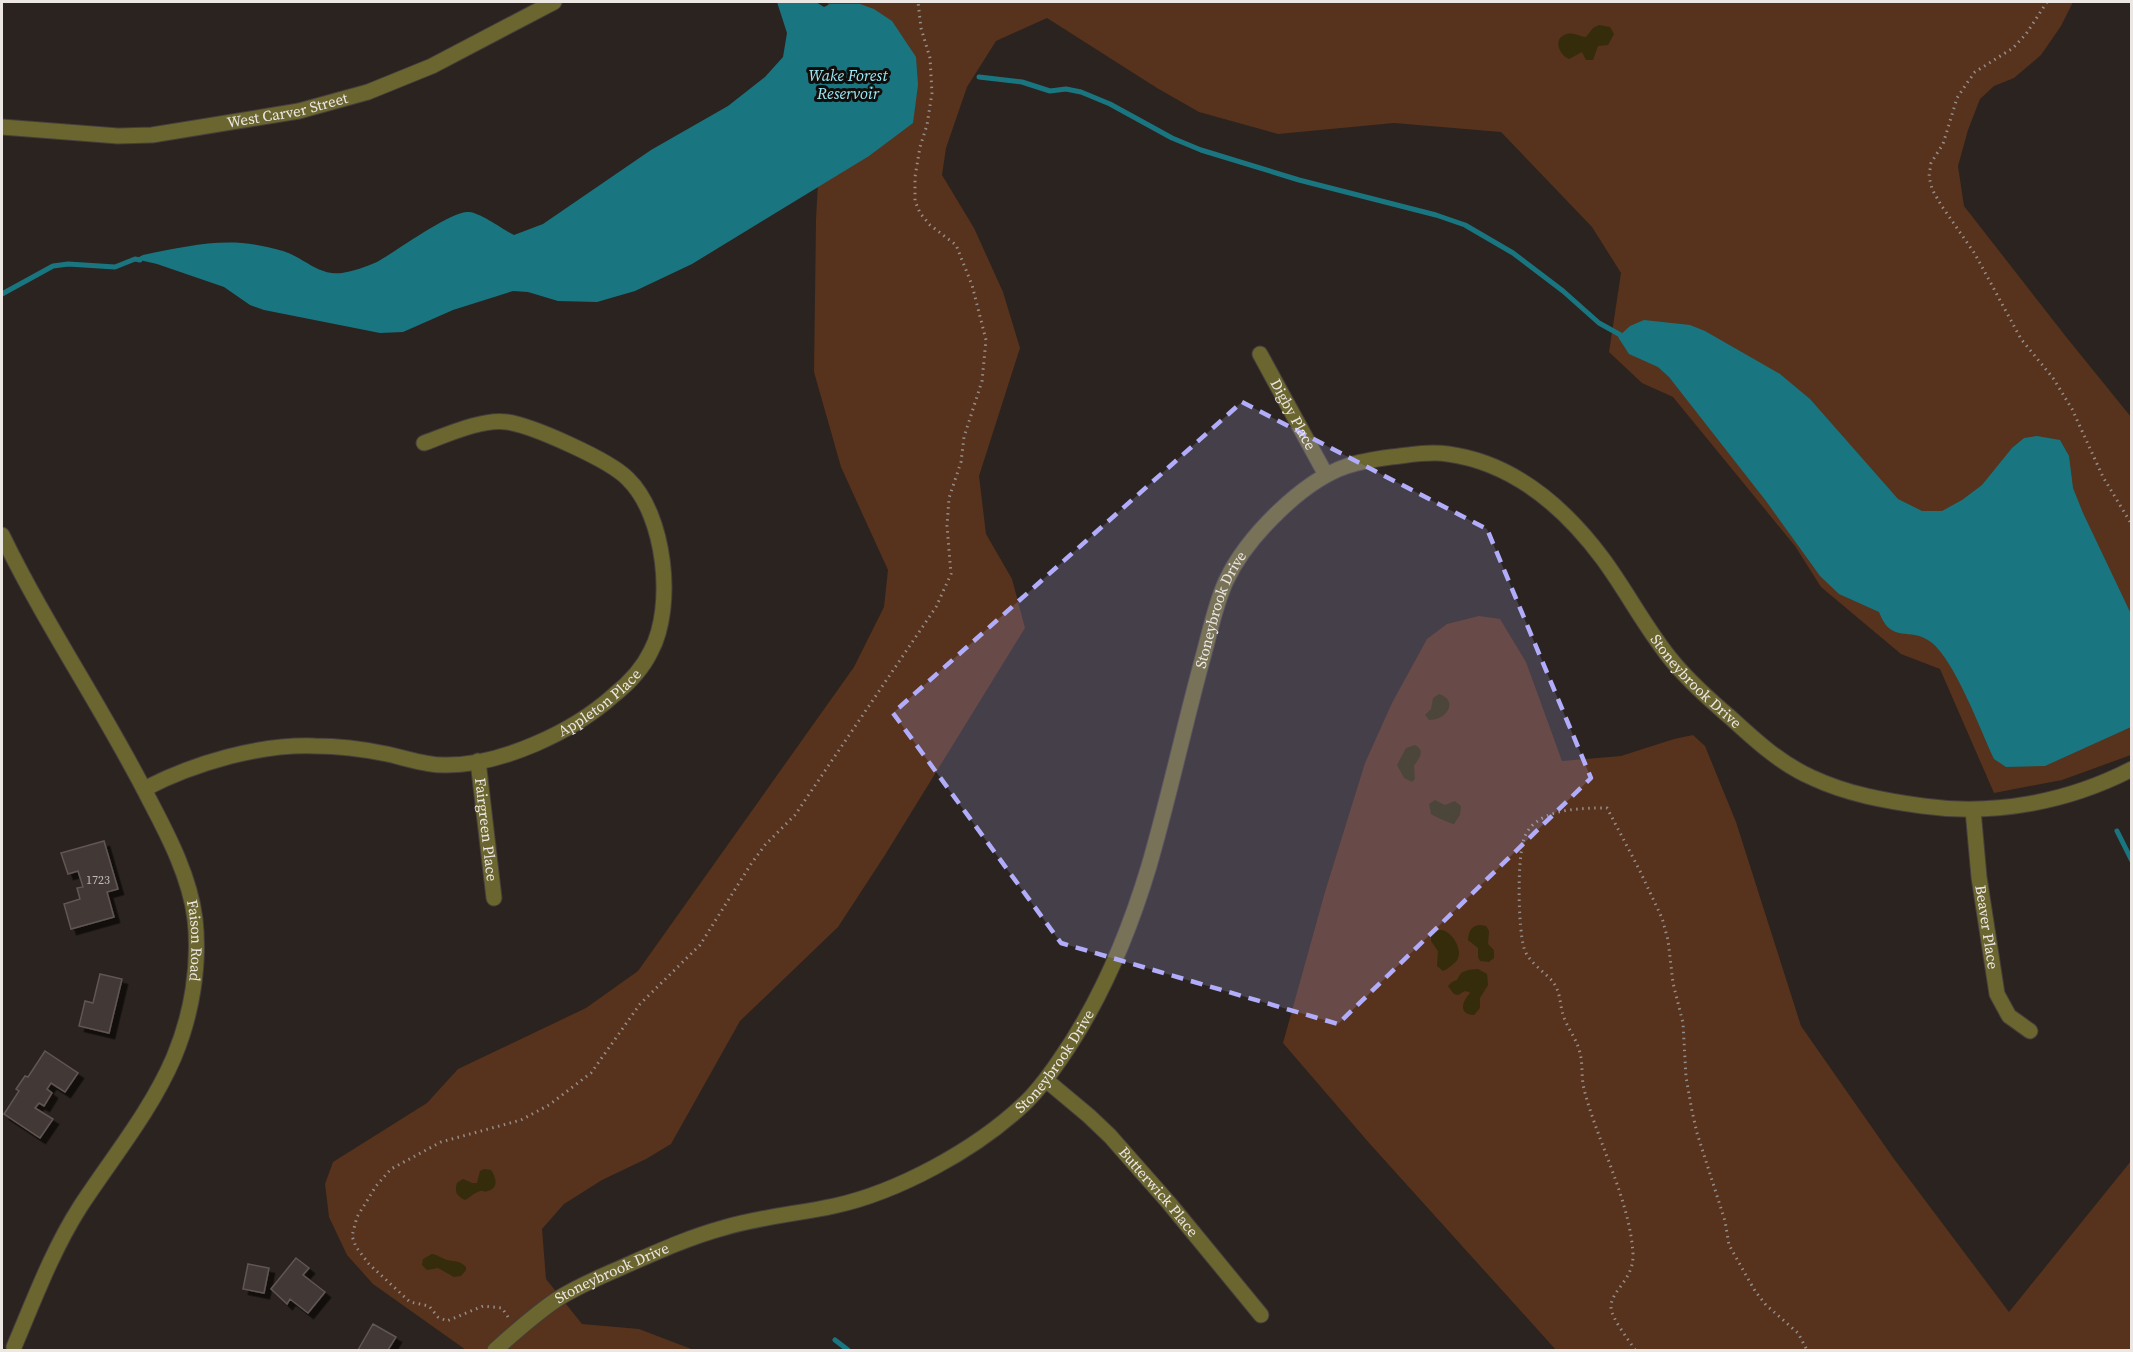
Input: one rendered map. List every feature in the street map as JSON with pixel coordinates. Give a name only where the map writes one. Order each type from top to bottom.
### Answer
[{"type":"street","name":"West Carver Street","points":[[2,127],[118,136],[152,135],[299,111],[368,92],[432,66],[554,2]]},
{"type":"street","name":"Digby Place","points":[[1260,354],[1326,475]]},
{"type":"street","name":"Appleton Place","points":[[144,789],[186,770],[213,762],[256,751],[290,746],[364,749],[444,765],[478,761],[514,752],[570,726],[614,696],[644,664],[659,632],[662,612],[663,591],[659,538],[649,508],[640,493],[618,469],[527,428],[506,422],[473,426],[424,443]]},
{"type":"street","name":"Stoneybrook Drive","points":[[495,1350],[532,1317],[578,1287],[695,1236],[748,1221],[834,1206],[892,1188],[942,1162],[997,1126],[1023,1105],[1046,1080],[1079,1031],[1108,980],[1128,930],[1151,861],[1185,723],[1226,581],[1239,558],[1267,524],[1296,496],[1326,475],[1349,465],[1426,453],[1447,454],[1471,459],[1507,473],[1537,490],[1570,519],[1605,561],[1656,640],[1674,663],[1762,747],[1815,780],[1851,792],[1914,805],[1973,810],[2040,801],[2078,793],[2132,769]]},
{"type":"street","name":"Faison Road","points":[[2,535],[28,589],[73,662],[144,789],[177,858],[195,917],[197,954],[192,996],[184,1031],[173,1059],[140,1119],[60,1241],[13,1346]]},
{"type":"street","name":"Fairgreen Place","points":[[478,761],[494,898]]},
{"type":"street","name":"Beaver Place","points":[[1973,810],[1980,888],[1997,993],[2009,1016],[2030,1031]]},
{"type":"street","name":"Butterwick Place","points":[[1046,1080],[1110,1136],[1169,1203],[1260,1315]]},
{"type":"path","points":[[514,1332],[502,1308],[483,1306],[447,1321],[438,1317],[429,1306],[410,1302],[369,1264],[356,1247],[352,1236],[357,1217],[376,1186],[391,1169],[441,1142],[522,1120],[549,1105],[591,1073],[640,1004],[700,945],[751,864],[765,845],[795,815],[936,607],[951,574],[947,526],[948,498],[961,462],[964,437],[982,381],[986,340],[972,285],[956,245],[930,225],[920,213],[915,201],[915,177],[932,93],[930,58],[921,28],[918,2]]},
{"type":"path","points":[[2047,2],[2026,34],[2013,48],[1976,72],[1967,83],[1957,98],[1943,144],[1931,163],[1929,176],[1936,197],[1976,254],[2021,339],[2053,378],[2072,409],[2103,477],[2132,525]]},
{"type":"path","points":[[1635,1350],[1615,1318],[1611,1307],[1632,1266],[1630,1235],[1619,1191],[1584,1088],[1581,1055],[1576,1039],[1565,1020],[1560,994],[1554,983],[1524,949],[1523,941],[1519,890],[1524,839],[1532,825],[1546,816],[1580,808],[1607,808],[1662,918],[1668,940],[1673,983],[1683,1023],[1686,1077],[1692,1111],[1730,1245],[1755,1291],[1766,1305],[1798,1334],[1807,1350]]},
{"type":"highlighted area","points":[[1242,402],[1487,529],[1591,778],[1338,1024],[1061,943],[893,713]]},
{"type":"shaded area","points":[[828,2],[2073,2],[2061,26],[2041,55],[2014,78],[1994,86],[1980,99],[1958,166],[1964,206],[2131,417],[2131,755],[2062,780],[1994,793],[1940,669],[1901,654],[1821,587],[1795,546],[1673,397],[1642,383],[1609,352],[1621,273],[1592,227],[1501,132],[1394,123],[1278,134],[1199,112],[1047,18],[996,41],[967,87],[946,148],[942,175],[974,228],[1003,292],[1020,348],[979,476],[986,534],[1012,579],[1025,628],[838,927],[740,1021],[671,1144],[602,1180],[564,1204],[542,1229],[546,1279],[582,1324],[639,1329],[694,1350],[466,1350],[373,1284],[347,1255],[329,1217],[325,1184],[333,1162],[427,1103],[458,1069],[586,1008],[638,971],[854,667],[884,607],[888,570],[841,467],[814,372],[816,219]]},
{"type":"shaded area","points":[[1479,616],[1500,619],[1526,662],[1562,761],[1621,756],[1693,735],[1705,746],[1736,822],[1801,1026],[1894,1159],[2009,1312],[2131,1161],[2131,1350],[1556,1350],[1370,1144],[1283,1043],[1325,892],[1365,763],[1392,703],[1427,639],[1447,624]]},
{"type":"sand","points":[[1599,25],[1610,27],[1614,34],[1608,45],[1598,46],[1593,60],[1586,60],[1582,52],[1569,59],[1562,54],[1558,43],[1562,36],[1572,34],[1586,37],[1593,28]]},
{"type":"sand","points":[[1439,694],[1448,701],[1448,710],[1441,717],[1429,720],[1425,715],[1431,709],[1433,698]]},
{"type":"sand","points":[[1415,745],[1421,752],[1414,766],[1415,779],[1412,782],[1404,778],[1397,765],[1406,748]]},
{"type":"sand","points":[[1435,800],[1445,805],[1455,801],[1461,806],[1460,815],[1454,824],[1431,814],[1429,804]]},
{"type":"sand","points":[[1480,925],[1486,926],[1489,931],[1488,944],[1494,950],[1494,958],[1489,962],[1480,961],[1478,948],[1468,940],[1471,930]]},
{"type":"sand","points":[[1442,930],[1453,937],[1459,950],[1456,961],[1443,971],[1437,966],[1438,951],[1431,941],[1431,936],[1435,931]]},
{"type":"sand","points":[[1478,969],[1487,974],[1488,985],[1480,998],[1480,1008],[1474,1015],[1466,1012],[1463,1007],[1470,993],[1465,991],[1458,995],[1454,994],[1448,986],[1457,980],[1461,973]]},
{"type":"sand","points":[[491,1170],[493,1173],[496,1182],[494,1187],[488,1191],[476,1193],[465,1200],[460,1197],[456,1191],[457,1183],[463,1179],[477,1183],[480,1171]]},
{"type":"sand","points":[[432,1254],[461,1263],[466,1270],[461,1276],[454,1277],[438,1268],[427,1270],[422,1265],[423,1259]]},
{"type":"water","name":"Wake Forest Reservoir","points":[[777,2],[816,2],[824,7],[830,4],[860,4],[874,9],[892,21],[916,57],[918,85],[913,123],[869,156],[692,264],[635,291],[597,302],[558,301],[528,292],[513,291],[453,310],[403,332],[380,333],[264,310],[250,305],[224,287],[157,264],[135,259],[143,255],[196,245],[246,243],[283,251],[326,272],[342,273],[377,262],[437,224],[461,213],[469,212],[479,215],[514,235],[543,224],[651,150],[728,106],[765,77],[783,57],[787,33]]},
{"type":"water","points":[[1644,320],[1690,325],[1705,331],[1780,374],[1810,399],[1898,499],[1922,511],[1942,511],[1962,500],[1982,485],[2012,448],[2024,438],[2037,436],[2060,440],[2069,456],[2073,488],[2083,513],[2131,614],[2131,727],[2045,766],[2006,767],[1994,759],[1958,679],[1940,651],[1923,637],[1895,632],[1884,622],[1879,612],[1839,594],[1820,576],[1766,501],[1669,377],[1658,367],[1629,354],[1618,337],[1630,326]]},
{"type":"building","points":[[104,841],[118,889],[107,892],[114,917],[71,929],[64,904],[80,899],[77,888],[83,887],[78,871],[68,874],[61,853]]},
{"type":"building","points":[[100,974],[122,979],[109,1033],[79,1026],[85,1001],[93,1003]]},
{"type":"building","points":[[45,1051],[78,1073],[65,1092],[51,1083],[47,1089],[52,1093],[44,1106],[39,1103],[35,1108],[53,1119],[40,1138],[4,1114],[19,1091],[16,1089],[25,1076],[28,1077]]},
{"type":"building","points":[[296,1258],[309,1268],[303,1275],[325,1292],[308,1313],[290,1299],[287,1304],[271,1289]]},
{"type":"building","points":[[248,1264],[269,1268],[264,1293],[243,1289]]},
{"type":"building","points":[[373,1324],[396,1337],[388,1350],[358,1350]]},
{"type":"waterway","points":[[979,77],[1022,82],[1050,91],[1066,89],[1081,92],[1110,104],[1172,138],[1201,150],[1299,180],[1436,215],[1465,225],[1513,253],[1563,291],[1599,323],[1626,338]]},
{"type":"waterway","points":[[2,294],[53,266],[68,264],[115,267],[135,259],[140,260]]},
{"type":"waterway","points":[[2117,831],[2132,861]]},
{"type":"waterway","points":[[835,1340],[848,1350]]}]
